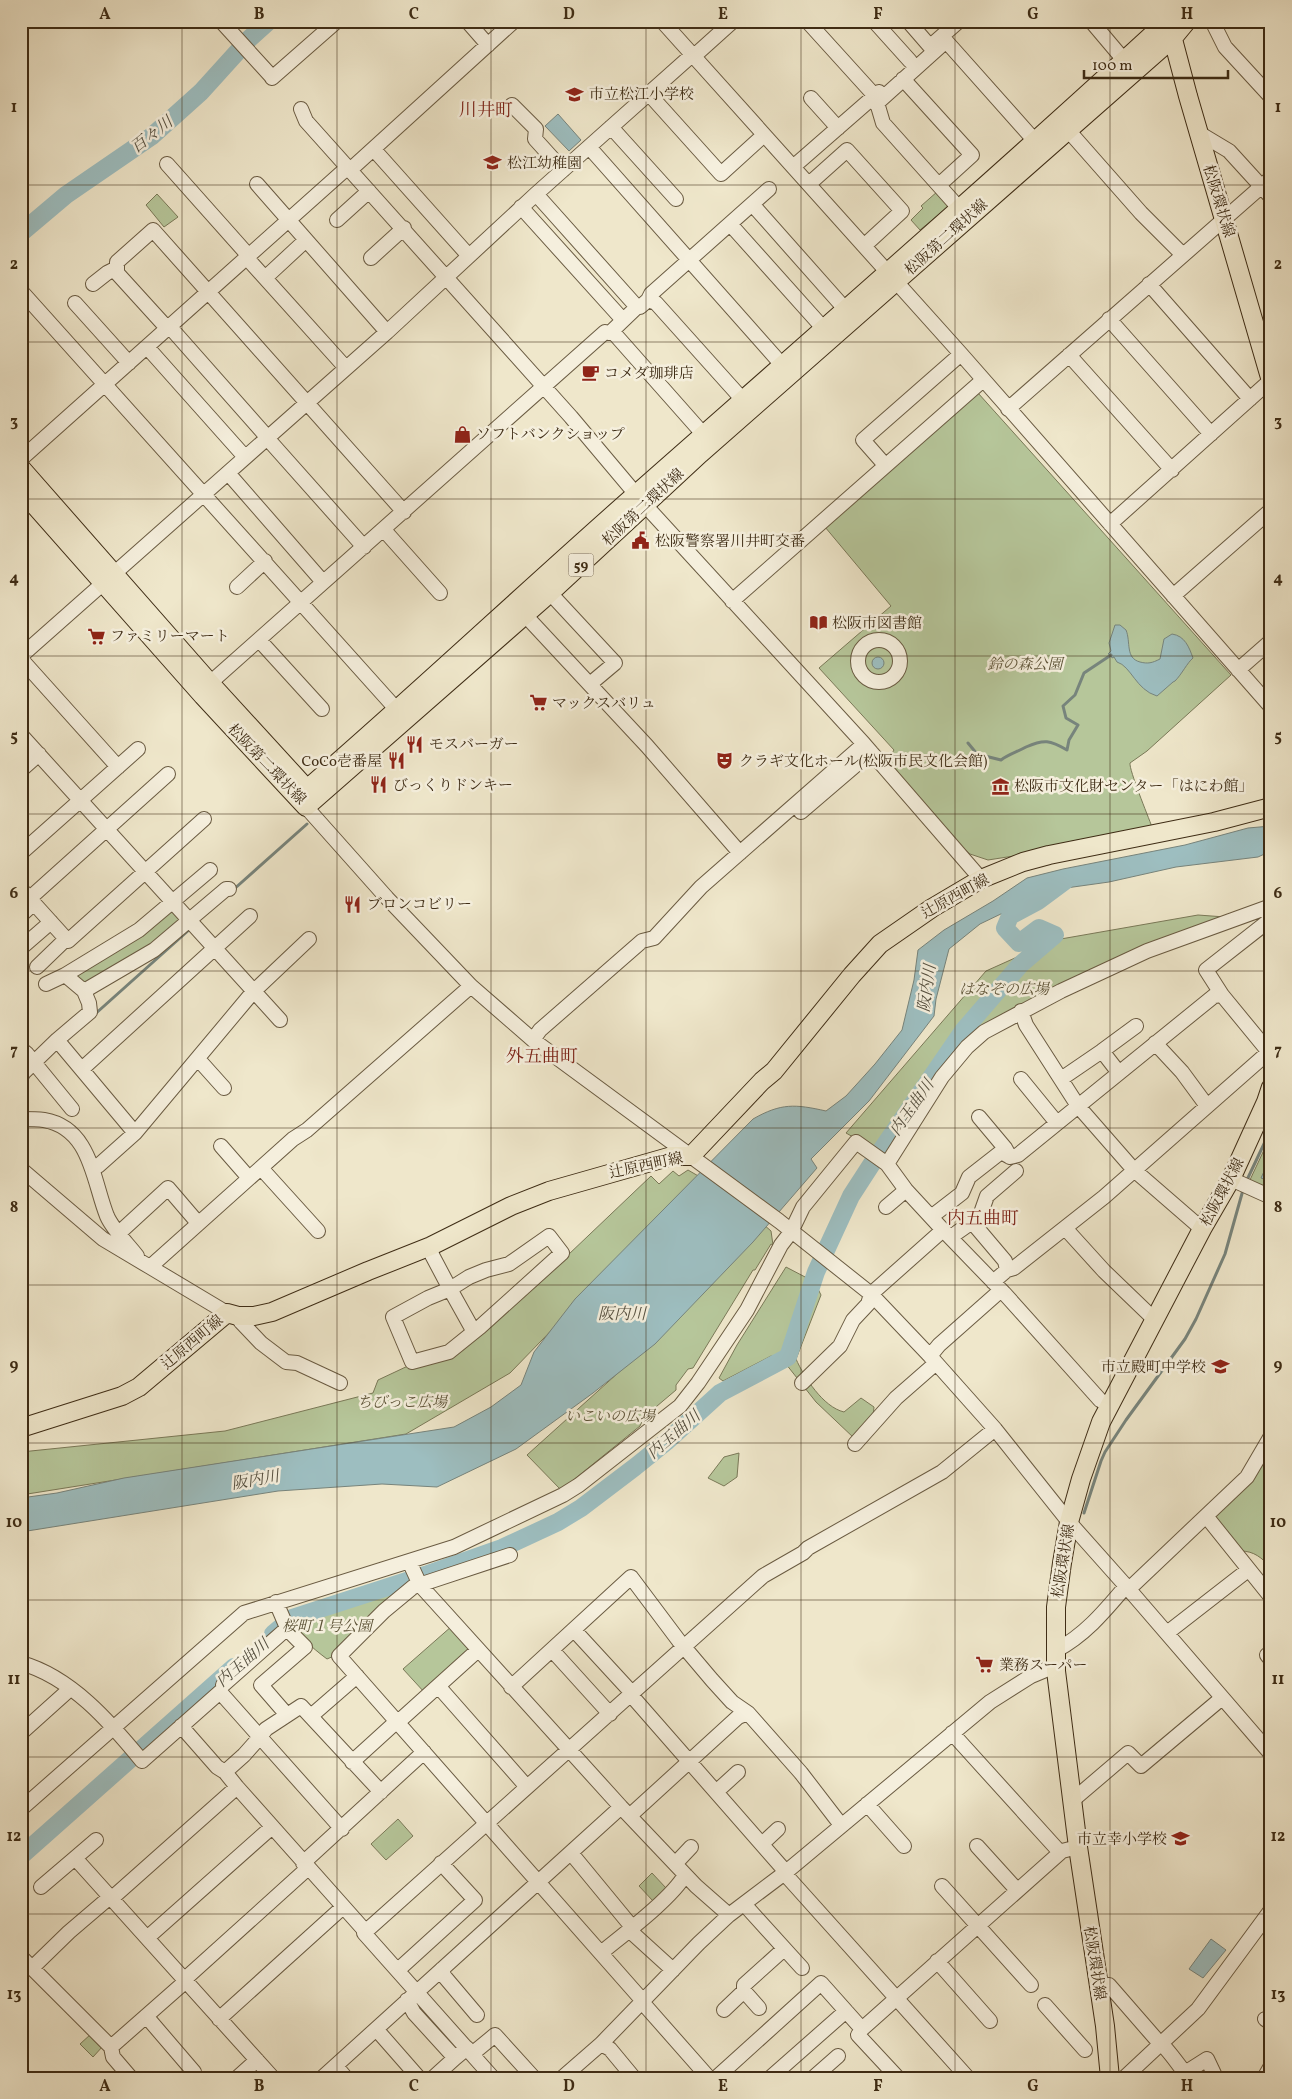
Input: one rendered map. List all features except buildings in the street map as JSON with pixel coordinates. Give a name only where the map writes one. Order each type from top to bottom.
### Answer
[{"type":"main road","name":"松阪第二環状線","points":[[21,468],[203,696],[306,807],[550,592],[704,435],[743,400],[846,310],[892,277],[960,208],[1126,59],[1170,27],[1187,21]]},
{"type":"main road","name":"松阪第二環状線","points":[[21,490],[210,683],[307,789],[640,500],[700,454],[892,277],[1067,129],[1170,27]]},
{"type":"main road","name":"松阪環状線","points":[[1170,27],[1271,380]]},
{"type":"main road","name":"辻原西町線","points":[[21,1428],[122,1396],[139,1387],[233,1314],[254,1316],[285,1307],[431,1246],[511,1206],[569,1184],[672,1156],[690,1156],[774,1071],[877,947],[932,908],[981,879],[1023,862],[1049,855],[1214,822],[1271,807]]},
{"type":"main road","name":"松阪環状線","points":[[1110,2078],[1099,1986],[1070,1849],[1073,1800],[1055,1659],[1056,1607],[1069,1522],[1093,1441],[1202,1230],[1266,1117],[1271,1087]]},
{"type":"street","points":[[221,21],[271,77],[337,21]]},
{"type":"street","points":[[467,21],[488,45]]},
{"type":"street","points":[[21,459],[247,256],[514,21]]},
{"type":"street","points":[[662,21],[961,354],[1271,707]]},
{"type":"street","points":[[118,767],[21,657],[108,577],[228,474],[346,368],[611,127],[733,21]]},
{"type":"street","points":[[807,21],[875,100],[883,123],[960,208]]},
{"type":"street","points":[[874,21],[910,61]]},
{"type":"street","points":[[908,21],[932,48]]},
{"type":"street","points":[[793,167],[838,128],[903,79],[932,48],[933,44],[959,21]]},
{"type":"street","points":[[1091,21],[1118,53],[1126,59]]},
{"type":"street","points":[[1212,21],[1225,47],[1271,97]]},
{"type":"street","points":[[875,100],[910,65],[910,61],[946,41],[1035,141]]},
{"type":"street","points":[[903,79],[972,155],[939,185]]},
{"type":"street","points":[[649,94],[721,174],[764,135]]},
{"type":"street","points":[[810,98],[838,128]]},
{"type":"street","points":[[512,105],[536,129],[535,139],[563,170]]},
{"type":"street","points":[[300,109],[306,121],[571,416],[640,500],[732,601],[757,625],[868,748],[981,879]]},
{"type":"street","points":[[611,127],[676,199]]},
{"type":"street","points":[[1067,129],[1141,213],[1183,255]]},
{"type":"street","points":[[1199,133],[1229,152],[1266,182],[1271,197]]},
{"type":"street","points":[[589,147],[783,366]]},
{"type":"street","points":[[809,184],[848,150],[902,211],[864,246]]},
{"type":"street","points":[[377,153],[469,256]]},
{"type":"street","points":[[167,164],[265,278],[346,368]]},
{"type":"street","points":[[1008,409],[1266,182]]},
{"type":"street","points":[[257,184],[284,212],[288,220],[386,332]]},
{"type":"street","points":[[210,683],[260,641],[323,582],[384,530],[543,386],[605,332],[609,333],[612,331],[769,189]]},
{"type":"street","points":[[337,220],[369,190]]},
{"type":"street","points":[[536,194],[643,303],[656,304],[743,400]]},
{"type":"street","points":[[752,204],[846,310]]},
{"type":"street","points":[[522,208],[623,320]]},
{"type":"street","points":[[730,224],[824,329]]},
{"type":"street","points":[[371,258],[404,228]]},
{"type":"street","points":[[364,547],[168,327],[117,273],[117,262],[153,230],[404,512]]},
{"type":"street","points":[[265,278],[306,240]]},
{"type":"street","points":[[94,284],[107,272],[117,268]]},
{"type":"street","points":[[1149,284],[1250,399]]},
{"type":"street","points":[[21,291],[398,711]]},
{"type":"street","points":[[75,303],[129,363]]},
{"type":"street","points":[[1109,319],[1211,434]]},
{"type":"street","points":[[612,331],[704,435]]},
{"type":"street","points":[[147,347],[245,457]]},
{"type":"street","points":[[885,465],[863,440],[961,354]]},
{"type":"street","points":[[1069,355],[1172,470]]},
{"type":"street","points":[[732,601],[983,380]]},
{"type":"street","points":[[1110,524],[1271,380]]},
{"type":"street","points":[[228,474],[323,582]]},
{"type":"street","points":[[1174,596],[1271,510]]},
{"type":"street","points":[[384,530],[440,593]]},
{"type":"street","points":[[237,587],[265,562]]},
{"type":"street","points":[[550,592],[615,663],[590,684]]},
{"type":"street","points":[[525,615],[745,854]]},
{"type":"street","points":[[260,641],[322,709]]},
{"type":"street","points":[[1238,670],[1271,641]]},
{"type":"street","points":[[21,735],[173,902],[214,950],[280,1020]]},
{"type":"street","points":[[533,1040],[540,1030],[642,941],[654,938],[688,900],[745,854],[868,748]]},
{"type":"street","points":[[21,853],[138,749]]},
{"type":"street","points":[[21,770],[39,754]]},
{"type":"street","points":[[21,915],[28,896],[168,774]]},
{"type":"street","points":[[307,789],[306,807],[387,898],[471,986],[533,1040],[779,1221],[871,1294],[933,1359],[995,1429],[1069,1522],[1128,1587],[1271,1754]]},
{"type":"street","points":[[37,967],[66,939],[68,941],[204,819]]},
{"type":"street","points":[[46,984],[65,975],[130,936],[210,870]]},
{"type":"street","points":[[84,991],[141,959],[192,924],[226,888],[229,889]]},
{"type":"street","points":[[28,896],[66,939]]},
{"type":"street","points":[[880,1158],[942,1077],[967,1047],[984,1032],[1021,1011],[1147,951],[1271,906]]},
{"type":"street","points":[[82,1069],[250,916]]},
{"type":"street","points":[[855,1444],[933,1359],[939,1345],[996,1286],[1007,1270],[1014,1268],[1065,1228],[1134,1170],[1269,1050],[1222,995],[1206,970],[1271,919]]},
{"type":"street","points":[[21,948],[51,922]]},
{"type":"street","points":[[98,1166],[136,1133],[253,992],[309,939]]},
{"type":"street","points":[[21,1075],[37,1067],[90,1012],[84,991],[65,975]]},
{"type":"street","points":[[146,1264],[198,1223],[293,1139],[308,1130],[471,986]]},
{"type":"street","points":[[931,1217],[962,1192],[969,1177],[1001,1152],[1010,1157],[1018,1155],[1155,1042],[1214,996],[1222,995]]},
{"type":"street","points":[[1021,1011],[1026,1025],[1078,1106],[1134,1170],[1202,1230]]},
{"type":"street","points":[[1061,1079],[1136,1026]]},
{"type":"street","points":[[1155,1042],[1182,1072],[1207,1106]]},
{"type":"street","points":[[61,1044],[136,1133]]},
{"type":"street","points":[[21,1049],[72,1109]]},
{"type":"street","points":[[1102,1051],[1119,1073]]},
{"type":"street","points":[[198,1059],[224,1088]]},
{"type":"street","points":[[1021,1079],[1057,1123]]},
{"type":"street","points":[[979,1117],[1006,1148],[1010,1157]]},
{"type":"street","points":[[21,1119],[44,1120],[55,1124],[77,1138],[91,1164],[108,1219],[146,1264]]},
{"type":"street","points":[[709,2078],[539,1881],[339,1656],[384,1611],[413,1587],[416,1576],[454,1546],[563,1495],[579,1485],[680,1406],[698,1383],[746,1310],[811,1194],[856,1142],[880,1158],[906,1190],[931,1217],[949,1232],[1100,1400],[1110,1405]]},
{"type":"street","points":[[221,1146],[249,1178]]},
{"type":"street","points":[[261,1168],[318,1231]]},
{"type":"street","points":[[21,1169],[103,1239],[233,1314],[260,1343],[286,1362],[297,1363],[340,1383]]},
{"type":"street","points":[[802,1383],[840,1346],[854,1320],[868,1304],[871,1294],[949,1232],[972,1222],[981,1214],[987,1196],[1016,1171]]},
{"type":"street","points":[[1231,1179],[1271,1197]]},
{"type":"street","points":[[119,1233],[168,1188],[198,1223]]},
{"type":"street","points":[[886,1207],[906,1190]]},
{"type":"street","points":[[972,1222],[1005,1261],[1007,1270]]},
{"type":"street","points":[[1065,1228],[1104,1271],[1155,1320]]},
{"type":"street","points":[[549,1236],[562,1253],[449,1352],[412,1362],[393,1317],[428,1298],[450,1289],[478,1274],[508,1264],[549,1236]]},
{"type":"street","points":[[431,1246],[432,1255],[474,1332]]},
{"type":"street","points":[[562,2078],[601,2044],[729,1915],[785,1872],[952,1733],[1012,1686],[1031,1676],[1055,1659],[1128,1587],[1206,1516],[1247,1477],[1271,1436],[1271,1404]]},
{"type":"street","points":[[366,1932],[763,1576],[803,1553],[808,1548],[942,1472],[995,1429]]},
{"type":"street","points":[[1206,1516],[1271,1597]]},
{"type":"street","points":[[21,1808],[244,1613],[276,1602],[416,1576],[510,1554]]},
{"type":"street","points":[[1167,1633],[1248,1570]]},
{"type":"street","points":[[416,1576],[478,1650],[568,1751],[685,1875],[729,1915]]},
{"type":"street","points":[[511,1686],[631,1577],[684,1646],[732,1702],[748,1713],[801,1773],[841,1825]]},
{"type":"street","points":[[276,1602],[286,1625],[305,1647],[261,1685],[287,1715]]},
{"type":"street","points":[[223,1685],[284,1631],[286,1625]]},
{"type":"street","points":[[574,1630],[968,2078]]},
{"type":"street","points":[[352,1762],[478,1650]]},
{"type":"street","points":[[552,1650],[610,1714]]},
{"type":"street","points":[[21,1663],[37,1668],[70,1689],[112,1727],[137,1755],[181,1726],[220,1692],[342,1829]]},
{"type":"street","points":[[311,1716],[357,1676]]},
{"type":"street","points":[[438,1686],[528,1787]]},
{"type":"street","points":[[24,1728],[70,1689]]},
{"type":"street","points":[[1073,1800],[1128,1752],[1141,1766],[1222,1698]]},
{"type":"street","points":[[225,1772],[244,1755],[266,1729],[301,1706],[381,1792]]},
{"type":"street","points":[[635,1811],[738,1716],[748,1713]]},
{"type":"street","points":[[181,1726],[216,1767],[225,1772],[236,1787],[366,1932],[364,1933],[398,1970],[412,1996],[470,2051],[493,2078]]},
{"type":"street","points":[[952,1733],[1057,1849],[1070,1849]]},
{"type":"street","points":[[111,2047],[306,1866],[342,1829],[424,1752]]},
{"type":"street","points":[[716,1792],[738,1772]]},
{"type":"street","points":[[32,1968],[70,1932],[236,1787]]},
{"type":"street","points":[[867,1804],[904,1846]]},
{"type":"street","points":[[322,2078],[621,1807]]},
{"type":"street","points":[[147,1938],[272,1827]]},
{"type":"street","points":[[762,1844],[778,1829]]},
{"type":"street","points":[[41,1887],[96,1840]]},
{"type":"street","points":[[977,1846],[1018,1890]]},
{"type":"street","points":[[675,1864],[691,1847]]},
{"type":"street","points":[[716,2078],[821,1983],[862,2029],[977,1925],[1070,1849]]},
{"type":"street","points":[[570,1853],[630,1929],[673,1970]]},
{"type":"street","points":[[75,1858],[273,2078]]},
{"type":"street","points":[[398,1970],[475,1900],[441,1863]]},
{"type":"street","points":[[601,1953],[681,1882],[685,1875]]},
{"type":"street","points":[[942,1886],[1031,1984]]},
{"type":"street","points":[[744,1904],[802,1968]]},
{"type":"street","points":[[219,2018],[343,1907]]},
{"type":"street","points":[[1124,2078],[1198,2009],[1271,1910]]},
{"type":"street","points":[[760,2008],[744,1991],[744,1985],[784,1949]]},
{"type":"street","points":[[21,1957],[111,2047],[113,2057],[131,2078]]},
{"type":"street","points":[[938,1961],[990,2020]]},
{"type":"street","points":[[442,1969],[444,1976],[477,2015]]},
{"type":"street","points":[[1099,1986],[1109,1985],[1156,2039],[1163,2043],[1167,2052],[1186,2073],[1207,2059],[1216,2078]]},
{"type":"street","points":[[724,2010],[744,1991]]},
{"type":"street","points":[[412,1996],[414,2012],[455,2058]]},
{"type":"street","points":[[1045,2005],[1085,2050]]},
{"type":"street","points":[[770,2078],[846,2011]]},
{"type":"street","points":[[146,2016],[194,2072]]},
{"type":"street","points":[[376,2029],[419,2078]]},
{"type":"street","points":[[433,2078],[455,2058],[470,2051],[494,2035],[534,2078]]},
{"type":"street","points":[[858,2035],[898,2078]]},
{"type":"street","points":[[601,2044],[610,2049],[634,2078]]},
{"type":"street","points":[[814,2078],[838,2056]]},
{"type":"street","points":[[238,2078],[257,2060]]},
{"type":"street","points":[[336,2066],[346,2078]]},
{"type":"street","points":[[1264,2078],[1271,2066]]},
{"type":"green space","points":[[938,191],[949,203],[948,207],[920,230],[911,220],[923,208],[921,206]]},
{"type":"green space","points":[[157,194],[178,217],[164,227],[146,205]]},
{"type":"green space","name":"鈴の森公園","points":[[978,393],[1231,675],[1147,751],[1130,763],[1135,783],[1152,827],[1073,841],[1033,853],[988,860],[970,854],[887,761],[894,750],[819,668],[891,606],[825,527]]},
{"type":"green space","points":[[171,907],[184,920],[141,953],[86,985],[72,972]]},
{"type":"green space","name":"はなぞの広場","points":[[1198,915],[1225,917],[984,1029],[887,1156],[846,1133],[986,971],[1055,940]]},
{"type":"green space","points":[[1271,1135],[1271,1191],[1249,1182]]},
{"type":"green space","name":"ちびっこ広場","points":[[688,1170],[700,1177],[510,1373],[406,1434],[21,1495],[21,1452],[225,1431],[373,1393],[378,1380],[410,1365],[434,1359],[568,1255],[651,1176],[659,1184],[673,1171],[679,1176]]},
{"type":"green space","name":"いこいの広場","points":[[763,1224],[771,1231],[773,1245],[771,1244],[755,1270],[753,1270],[693,1368],[688,1369],[676,1385],[676,1390],[644,1417],[640,1426],[561,1490],[527,1455],[659,1336]]},
{"type":"green space","points":[[817,1266],[824,1271],[816,1285],[821,1295],[796,1359],[815,1390],[836,1409],[844,1412],[861,1398],[874,1407],[873,1418],[855,1439],[816,1402],[782,1359],[771,1356],[723,1381],[719,1378],[737,1345],[786,1267],[807,1278]]},
{"type":"green space","points":[[1271,1451],[1271,1567],[1254,1554],[1240,1551],[1213,1515],[1250,1477]]},
{"type":"green space","points":[[739,1453],[737,1477],[724,1486],[708,1478],[724,1457]]},
{"type":"green space","name":"桜町１号公園","points":[[407,1576],[411,1584],[334,1656],[327,1659],[304,1640],[288,1616],[289,1611],[346,1596],[365,1588]]},
{"type":"green space","points":[[452,1626],[472,1647],[425,1693],[403,1669]]},
{"type":"green space","points":[[398,1819],[413,1836],[386,1860],[371,1844]]},
{"type":"green space","points":[[652,1873],[666,1888],[653,1901],[639,1886]]},
{"type":"green space","points":[[91,2034],[103,2046],[93,2057],[80,2044]]},
{"type":"water","points":[[558,114],[581,140],[569,151],[545,126]]},
{"type":"water","points":[[1115,625],[1120,625],[1126,630],[1130,653],[1135,660],[1150,663],[1160,659],[1164,639],[1172,634],[1183,640],[1193,658],[1175,681],[1157,696],[1144,689],[1122,664],[1108,654],[1111,651],[1109,643]]},
{"type":"water","points":[[880,657],[883,658],[883,668],[876,669],[873,668],[872,661],[873,658]]},
{"type":"water","name":"阪内川","points":[[1271,826],[1271,851],[1258,857],[1176,867],[1109,882],[1066,888],[1032,899],[980,924],[949,949],[936,999],[934,1016],[869,1101],[811,1159],[817,1168],[753,1242],[655,1344],[593,1393],[516,1449],[437,1487],[382,1484],[278,1491],[21,1532],[21,1498],[57,1493],[124,1478],[454,1427],[491,1407],[521,1385],[534,1352],[575,1299],[753,1119],[772,1110],[788,1106],[826,1111],[846,1096],[902,1030],[914,980],[918,950],[944,930],[1027,878],[1185,845],[1248,828]]},
{"type":"water","points":[[1271,1156],[1271,1182],[1261,1178]]},
{"type":"water","points":[[1211,1939],[1226,1950],[1203,1978],[1189,1969]]},
{"type":"waterway","name":"百々川","points":[[21,233],[66,195],[152,136],[201,92],[249,39],[269,21]]},
{"type":"waterway","points":[[968,743],[977,754],[1001,760],[1026,747],[1042,742],[1056,744],[1067,750],[1069,740],[1078,725],[1066,718],[1063,706],[1075,695],[1084,673],[1111,655]]},
{"type":"waterway","points":[[233,890],[307,824]]},
{"type":"waterway","name":"内玉曲川","points":[[273,1634],[292,1618],[502,1548],[558,1522],[581,1508],[635,1467],[720,1393],[788,1357],[816,1272],[851,1196],[963,1031],[1020,965],[1055,935],[1039,928],[1019,943],[1005,928],[1010,916],[1038,901],[1065,881]]},
{"type":"waterway","points":[[94,1015],[190,929]]},
{"type":"waterway","points":[[21,1084],[28,1078]]},
{"type":"waterway","points":[[1246,1182],[1271,1129]]},
{"type":"waterway","points":[[1084,1513],[1105,1452],[1185,1339],[1196,1319],[1225,1254],[1243,1190]]},
{"type":"waterway","name":"内玉曲川","points":[[21,1856],[234,1667]]},
{"type":"place","name":"市立松江小学校","points":[[575,94]]},
{"type":"place","name":"松江幼稚園","points":[[493,163]]},
{"type":"place","name":"コメダ珈琲店","points":[[590,373]]},
{"type":"place","name":"ソフトバンクショップ","points":[[462,434]]},
{"type":"place","name":"松阪警察署川井町交番","points":[[641,541]]},
{"type":"place","name":"松阪市図書館","points":[[818,623]]},
{"type":"place","name":"ファミリーマート","points":[[96,636]]},
{"type":"place","name":"マックスバリュ","points":[[538,703]]},
{"type":"place","name":"モスバーガー","points":[[415,744]]},
{"type":"place","name":"CoCo壱番屋","points":[[396,761]]},
{"type":"place","name":"クラギ文化ホール(松阪市民文化会館)","points":[[725,761]]},
{"type":"place","name":"びっくりドンキー","points":[[379,785]]},
{"type":"place","name":"松阪市文化財センター「はにわ館」","points":[[1000,786]]},
{"type":"place","name":"ブロンコビリー","points":[[353,904]]},
{"type":"place","name":"市立殿町中学校","points":[[1220,1367]]},
{"type":"place","name":"業務スーパー","points":[[985,1665]]},
{"type":"place","name":"市立幸小学校","points":[[1181,1839]]},
{"type":"district","name":"川井町","points":[[486,110]]},
{"type":"district","name":"外五曲町","points":[[542,1056]]},
{"type":"district","name":"内五曲町","points":[[983,1218]]}]
